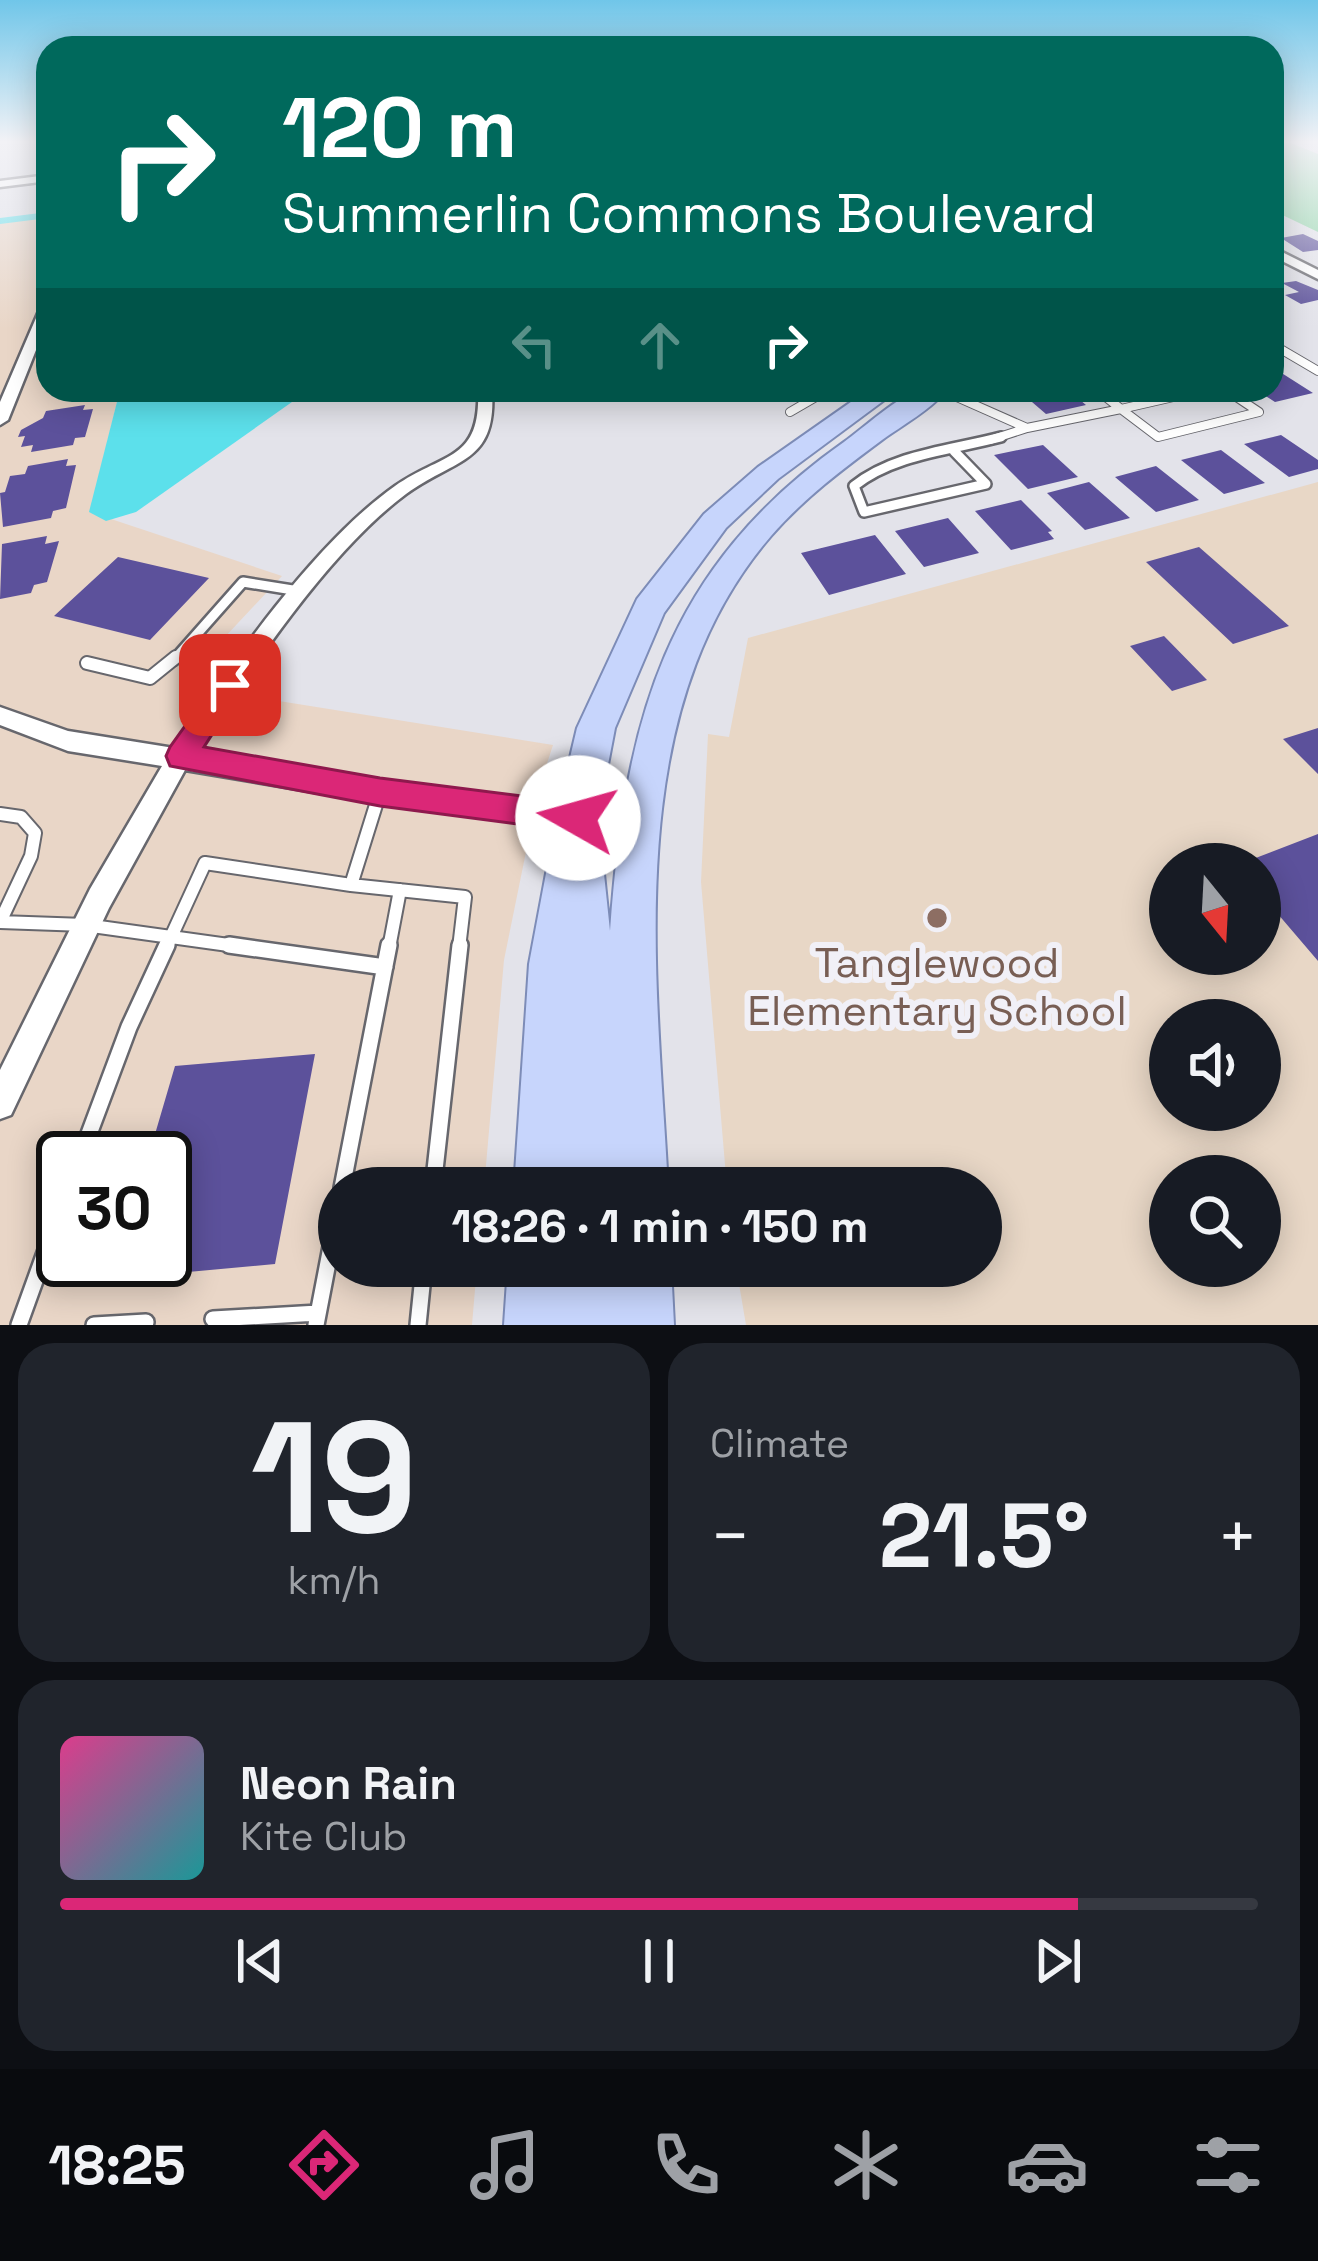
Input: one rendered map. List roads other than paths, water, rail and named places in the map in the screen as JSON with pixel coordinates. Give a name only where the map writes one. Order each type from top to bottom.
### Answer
[{"type":"main road","points":[[543,1167],[553,964],[596,728],[619,668],[641,622],[680,562],[751,487],[868,402]]},
{"type":"main road","points":[[640,1167],[636,862],[647,776],[674,676],[710,598],[757,532],[824,470],[920,402]]},
{"type":"main road","points":[[578,818],[589,954],[585,1167]]},
{"type":"main road","points":[[535,1325],[537,1287]]},
{"type":"main road","points":[[582,1325],[583,1287]]},
{"type":"main road","points":[[642,1287],[643,1325]]},
{"type":"street","points":[[1284,257],[1318,275]]},
{"type":"street","points":[[0,421],[36,333]]},
{"type":"street","points":[[0,1104],[85,925],[181,756],[255,650],[389,499],[481,436],[486,402]]},
{"type":"street","points":[[0,716],[68,741],[380,792],[578,818]]},
{"type":"lane","points":[[1284,351],[1318,371]]},
{"type":"lane","points":[[790,412],[808,402]]},
{"type":"lane","points":[[965,402],[1027,428]]},
{"type":"lane","points":[[1112,402],[1158,437],[1258,412],[1243,402]]},
{"type":"lane","points":[[954,451],[986,484],[865,512],[856,502],[854,486],[862,476],[1027,428],[1152,402]]},
{"type":"lane","points":[[87,663],[150,678],[168,666],[243,582],[302,592]]},
{"type":"lane","points":[[351,885],[380,792]]},
{"type":"lane","points":[[0,814],[21,817],[35,833],[31,856],[1,921],[85,925],[385,967]]},
{"type":"lane","points":[[90,1131],[129,1027],[205,863],[465,897],[435,1167]]},
{"type":"lane","points":[[346,1167],[400,890]]},
{"type":"lane","points":[[20,1325],[36,1280]]},
{"type":"lane","points":[[213,1318],[317,1319],[323,1287]]},
{"type":"lane","points":[[418,1325],[422,1287]]},
{"type":"lane","points":[[94,1325],[146,1322]]},
{"type":"water","points":[[117,402],[292,402],[136,512],[106,521],[89,512]]},
{"type":"waterway","points":[[0,221],[36,216]]},
{"type":"place","name":"Tanglewood Elementary School","points":[[937,918]]}]
